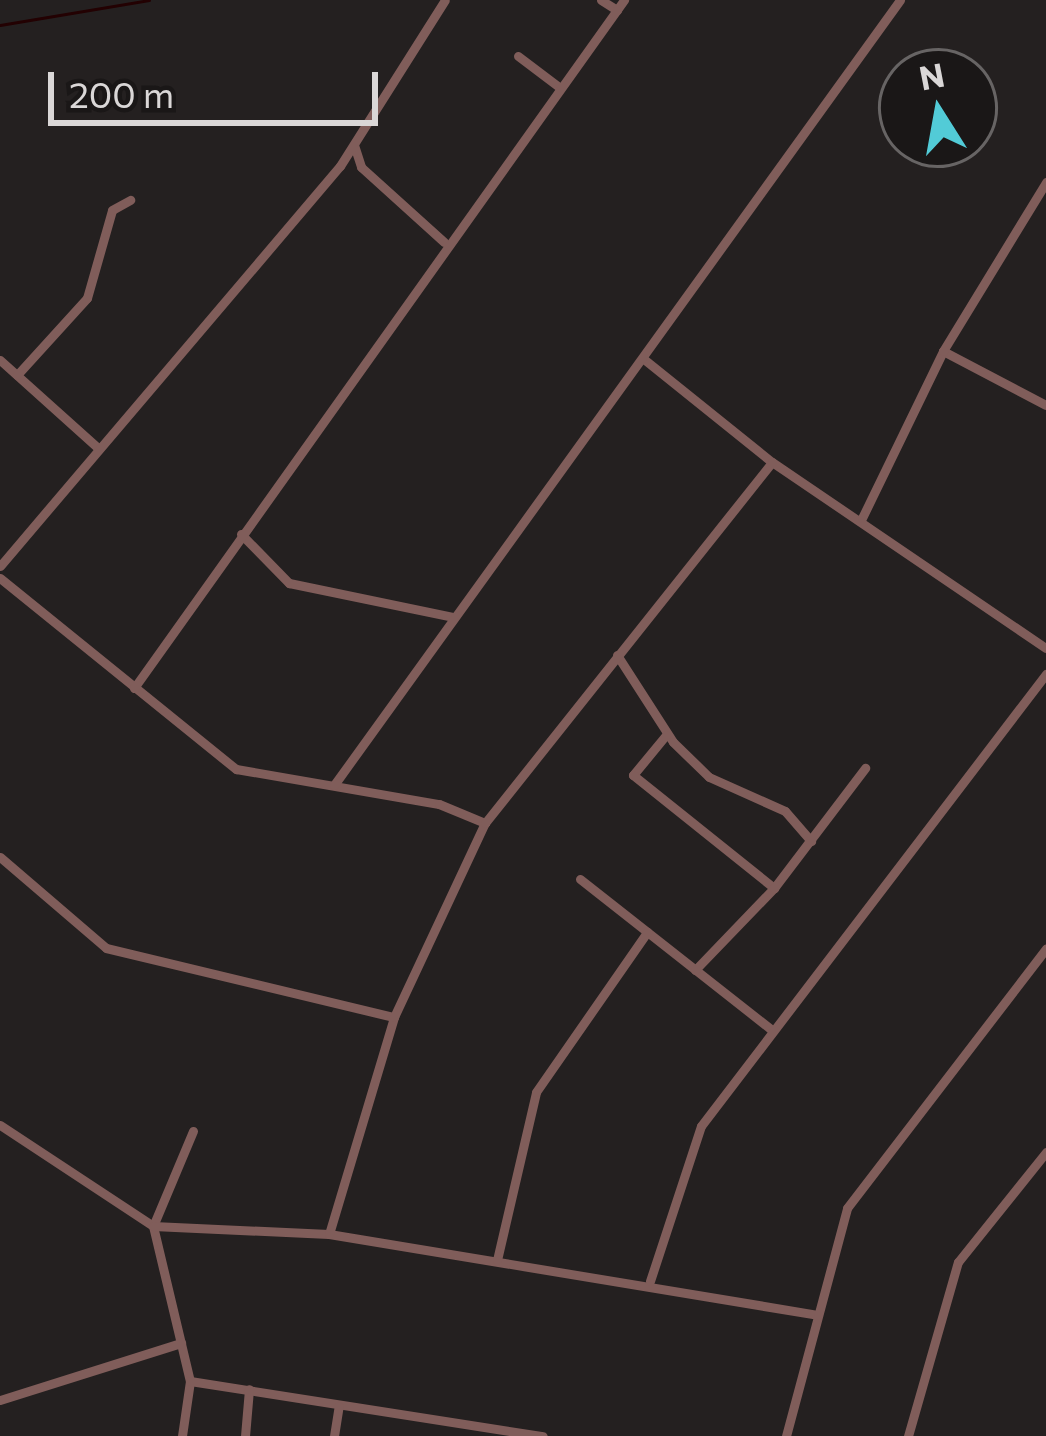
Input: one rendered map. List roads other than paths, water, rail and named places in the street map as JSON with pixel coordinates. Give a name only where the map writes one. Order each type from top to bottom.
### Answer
[{"type":"street","points":[[0,566],[340,166],[446,0]]},
{"type":"street","points":[[134,688],[444,242],[620,5],[601,0]]},
{"type":"street","points":[[334,785],[608,396],[645,360],[900,0]]},
{"type":"street","points":[[518,56],[560,87]]},
{"type":"street","points":[[354,145],[361,167],[444,242]]},
{"type":"street","points":[[340,166],[361,167]]},
{"type":"street","points":[[862,518],[943,351],[1046,182]]},
{"type":"street","points":[[17,375],[87,298],[112,210],[130,200]]},
{"type":"street","points":[[943,351],[1046,405]]},
{"type":"street","points":[[0,360],[97,447]]},
{"type":"street","points":[[645,360],[772,462],[862,518],[1046,647]]},
{"type":"street","points":[[329,1234],[394,1017],[484,823],[772,462]]},
{"type":"street","points":[[241,534],[289,583],[454,617]]},
{"type":"street","points":[[0,578],[236,769],[334,785],[484,823]]},
{"type":"street","points":[[616,656],[666,735],[709,777],[784,811],[811,841]]},
{"type":"street","points":[[650,1281],[684,1157],[772,1030],[1046,674]]},
{"type":"street","points":[[666,735],[633,775],[774,888]]},
{"type":"street","points":[[695,970],[774,888],[865,768]]},
{"type":"street","points":[[0,857],[106,948],[394,1017]]},
{"type":"street","points":[[580,879],[772,1030]]},
{"type":"street","points":[[497,1260],[536,1092],[647,932]]},
{"type":"street","points":[[786,1436],[814,1314],[859,1188],[1046,950]]},
{"type":"street","points":[[0,1125],[153,1226],[329,1234],[650,1281],[746,1309],[814,1314]]},
{"type":"street","points":[[182,1436],[190,1381],[153,1226],[193,1131]]},
{"type":"street","points":[[908,1436],[958,1262],[1046,1151]]},
{"type":"street","points":[[0,1400],[181,1343]]},
{"type":"street","points":[[190,1381],[543,1436]]},
{"type":"street","points":[[245,1436],[249,1389]]},
{"type":"street","points":[[334,1436],[339,1406]]},
{"type":"waterway","points":[[0,25],[149,0]]}]
